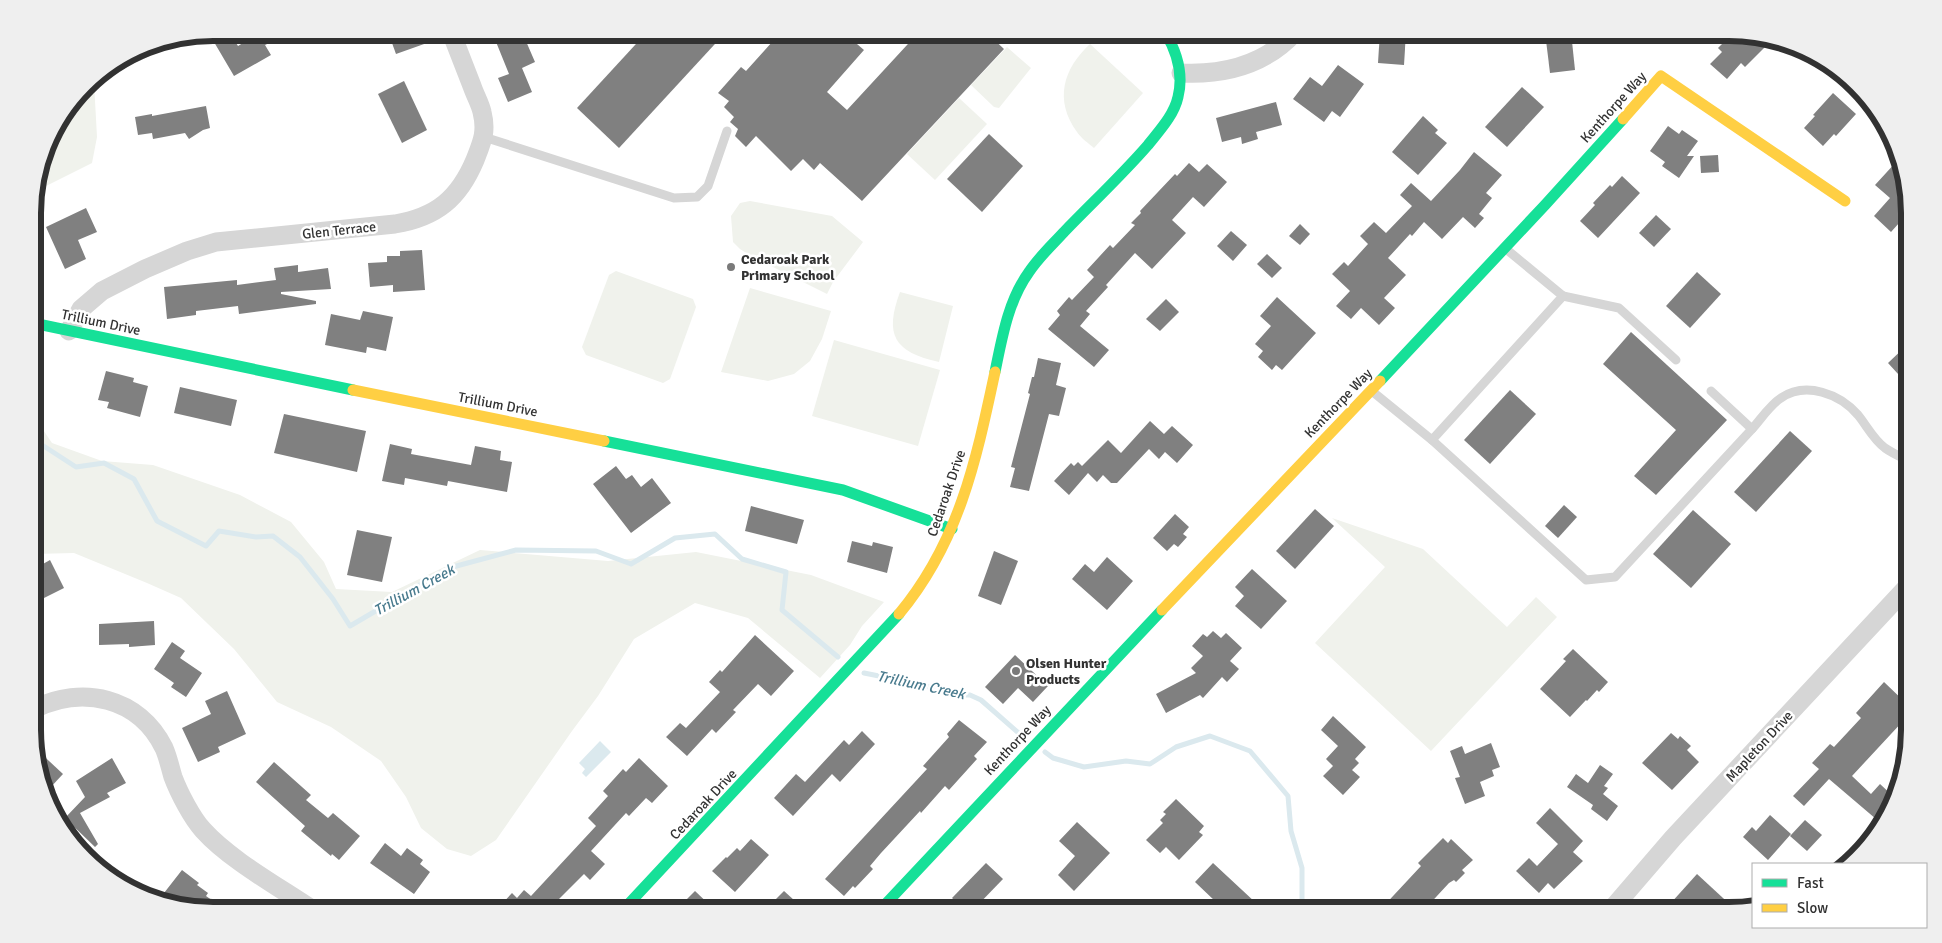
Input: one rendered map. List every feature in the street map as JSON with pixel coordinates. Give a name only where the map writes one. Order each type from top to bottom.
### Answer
[{"type":"street","name":"Glen Terrace","points":[[69,331],[81,309],[102,291],[145,269],[194,249],[216,242],[411,222],[440,208],[460,189],[467,178],[484,138],[482,112],[454,41]]},
{"type":"street","name":"Cedaroak Drive","points":[[631,902],[909,603],[929,574],[952,529],[974,461],[1016,294],[1026,276],[1043,254],[1128,166],[1172,114],[1180,90],[1181,73],[1179,60],[1170,41]]},
{"type":"street","points":[[1181,73],[1223,72],[1243,66],[1260,59],[1285,41]]},
{"type":"street","name":"Kenthorpe Way","points":[[888,902],[1077,698],[1371,391],[1661,76],[1845,201]]},
{"type":"street","name":"Trillium Drive","points":[[42,325],[845,490],[952,529]]},
{"type":"street","name":"Mapleton Drive","points":[[1619,901],[1673,838],[1901,594]]},
{"type":"street","points":[[41,706],[55,700],[77,696],[100,698],[128,708],[140,717],[151,728],[162,744],[174,778],[201,828],[220,847],[301,902]]},
{"type":"lane","points":[[484,138],[674,198],[697,197],[708,186],[727,131]]},
{"type":"lane","points":[[1504,248],[1564,296],[1619,308],[1676,360]]},
{"type":"lane","points":[[1432,440],[1564,296]]},
{"type":"lane","points":[[1371,391],[1432,440],[1586,580],[1615,577],[1781,398],[1800,390],[1823,392],[1850,407],[1871,434],[1885,448],[1901,457]]},
{"type":"lane","points":[[1711,391],[1752,428]]},
{"type":"shaded area","points":[[1090,44],[1143,93],[1094,148],[1079,134],[1070,120],[1064,97],[1068,74],[1073,64]]},
{"type":"shaded area","points":[[1007,47],[1031,68],[999,108],[994,107],[971,85]]},
{"type":"shaded area","points":[[94,90],[97,137],[92,163],[44,187],[54,147],[64,127]]},
{"type":"shaded area","points":[[959,98],[987,124],[935,180],[907,154]]},
{"type":"shaded area","points":[[750,201],[832,216],[863,242],[833,282],[827,294],[751,256],[733,242],[731,216],[740,203]]},
{"type":"shaded area","points":[[616,271],[693,299],[696,307],[670,379],[663,383],[586,355],[582,347],[609,275]]},
{"type":"shaded area","points":[[750,288],[831,311],[822,339],[810,361],[794,374],[768,381],[721,372]]},
{"type":"shaded area","points":[[900,292],[953,306],[939,362],[912,353],[903,347],[897,339],[893,330],[893,320]]},
{"type":"shaded area","points":[[834,340],[940,370],[918,446],[812,416]]},
{"type":"shaded area","points":[[42,428],[52,443],[102,461],[153,465],[240,495],[291,522],[324,562],[336,589],[392,592],[480,550],[608,561],[696,552],[811,575],[884,602],[862,626],[850,645],[820,678],[748,618],[695,603],[634,639],[598,696],[496,840],[471,856],[447,849],[421,828],[406,797],[381,761],[331,727],[277,702],[234,649],[181,598],[74,553],[41,554]]},
{"type":"shaded area","points":[[1332,518],[1423,549],[1507,627],[1536,597],[1557,617],[1431,751],[1315,643],[1385,567]]},
{"type":"shaded area","points":[[600,741],[611,752],[586,777],[582,773],[585,769],[579,763]]},
{"type":"building","points":[[235,41],[238,46],[246,41],[274,41],[265,45],[271,55],[234,76],[214,42]]},
{"type":"building","points":[[391,41],[433,41],[396,54]]},
{"type":"building","points":[[496,41],[526,41],[535,62],[522,68],[532,92],[508,102],[498,78],[509,74]]},
{"type":"building","points":[[639,41],[718,41],[619,148],[577,108]]},
{"type":"building","points":[[773,41],[859,41],[857,44],[864,50],[827,92],[847,110],[911,41],[996,41],[1004,49],[862,201],[820,163],[814,170],[803,159],[791,171],[756,136],[746,147],[735,136],[738,129],[730,122],[734,117],[724,107],[729,101],[718,93],[741,67],[746,71]]},
{"type":"building","points":[[1379,41],[1405,41],[1404,65],[1378,63]]},
{"type":"building","points":[[1546,41],[1572,41],[1575,70],[1550,73]]},
{"type":"building","points":[[1719,41],[1766,46],[1745,67],[1741,63],[1727,79],[1710,64],[1722,52],[1718,48],[1722,44]]},
{"type":"building","points":[[1338,65],[1364,84],[1340,117],[1332,111],[1324,122],[1293,99],[1310,77],[1322,86]]},
{"type":"building","points":[[404,81],[427,130],[402,143],[378,94]]},
{"type":"building","points":[[1522,87],[1544,107],[1507,147],[1485,127]]},
{"type":"building","points":[[1833,93],[1856,114],[1836,136],[1834,134],[1823,146],[1804,128]]},
{"type":"building","points":[[1276,102],[1282,125],[1256,132],[1258,139],[1242,144],[1241,137],[1222,142],[1216,118]]},
{"type":"building","points":[[206,106],[210,128],[189,139],[185,133],[153,139],[152,133],[138,135],[135,117],[152,114],[152,116]]},
{"type":"building","points":[[1423,116],[1438,130],[1435,133],[1447,143],[1418,175],[1392,152]]},
{"type":"building","points":[[1668,126],[1679,134],[1682,130],[1698,141],[1687,156],[1694,156],[1679,178],[1662,166],[1665,162],[1650,151]]},
{"type":"building","points":[[989,134],[1023,166],[982,212],[947,179]]},
{"type":"building","points":[[1474,152],[1502,175],[1486,193],[1492,198],[1479,214],[1484,218],[1475,228],[1463,217],[1442,239],[1424,222],[1388,258],[1406,275],[1384,298],[1395,308],[1379,325],[1361,308],[1351,319],[1336,306],[1350,291],[1332,274],[1344,262],[1348,266],[1368,244],[1360,236],[1374,222],[1386,233],[1412,206],[1400,195],[1411,183],[1431,201]]},
{"type":"building","points":[[1718,155],[1719,172],[1701,173],[1700,156]]},
{"type":"building","points":[[1189,163],[1199,172],[1207,164],[1227,182],[1204,207],[1193,197],[1172,220],[1186,233],[1152,269],[1135,253],[1106,285],[1108,287],[1086,311],[1090,314],[1080,326],[1109,350],[1094,367],[1048,329],[1060,315],[1057,311],[1069,297],[1072,300],[1094,277],[1087,270],[1110,245],[1113,248],[1135,225],[1131,223],[1141,213],[1140,211],[1175,174],[1177,176]]},
{"type":"building","points":[[1894,165],[1899,191],[1901,221],[1891,232],[1874,216],[1890,198],[1875,185]]},
{"type":"building","points":[[1622,176],[1640,193],[1598,238],[1580,221],[1595,205],[1593,203],[1610,185],[1612,187]]},
{"type":"building","points":[[86,208],[97,232],[78,240],[86,259],[65,269],[46,227]]},
{"type":"building","points":[[1656,215],[1671,229],[1654,247],[1639,233]]},
{"type":"building","points":[[1300,224],[1310,234],[1300,245],[1289,236]]},
{"type":"building","points":[[1231,231],[1247,245],[1233,261],[1217,246]]},
{"type":"building","points":[[422,250],[425,290],[393,292],[393,285],[370,287],[368,263],[387,262],[387,256],[400,256],[400,251]]},
{"type":"building","points":[[1267,254],[1282,268],[1272,278],[1257,264]]},
{"type":"building","points":[[298,265],[298,272],[328,268],[331,289],[281,292],[281,294],[316,301],[316,304],[239,314],[238,306],[196,311],[196,315],[167,319],[164,287],[237,280],[237,285],[276,280],[274,268]]},
{"type":"building","points":[[1697,272],[1721,294],[1690,328],[1666,306]]},
{"type":"building","points":[[1277,297],[1316,333],[1282,370],[1276,365],[1272,370],[1258,357],[1263,351],[1255,344],[1271,326],[1260,316]]},
{"type":"building","points":[[1166,299],[1179,312],[1160,331],[1146,319]]},
{"type":"building","points":[[363,311],[393,317],[386,351],[367,347],[366,353],[325,345],[331,314],[360,320]]},
{"type":"building","points":[[1631,332],[1727,420],[1656,495],[1634,476],[1676,430],[1603,364]]},
{"type":"building","points":[[1901,351],[1901,377],[1888,363]]},
{"type":"building","points":[[1038,358],[1061,363],[1056,385],[1066,388],[1059,416],[1049,414],[1029,491],[1010,487],[1015,468],[1011,467]]},
{"type":"building","points":[[106,371],[134,378],[133,382],[148,386],[140,417],[107,408],[109,402],[98,400]]},
{"type":"building","points":[[180,387],[237,400],[231,426],[174,413]]},
{"type":"building","points":[[1510,390],[1536,414],[1490,464],[1464,440]]},
{"type":"building","points":[[284,414],[366,431],[357,472],[274,453]]},
{"type":"building","points":[[1150,421],[1164,434],[1172,426],[1193,445],[1177,463],[1165,452],[1159,459],[1149,449],[1117,483],[1111,483],[1103,475],[1097,482],[1088,473],[1069,495],[1054,481],[1071,463],[1074,466],[1078,462],[1082,466],[1108,440],[1121,453]]},
{"type":"building","points":[[1790,431],[1812,451],[1756,512],[1734,492]]},
{"type":"building","points":[[390,444],[412,449],[411,454],[471,465],[475,446],[501,451],[500,460],[512,462],[507,492],[448,481],[447,486],[405,478],[404,485],[382,481]]},
{"type":"building","points":[[616,466],[626,479],[632,475],[641,487],[652,478],[671,503],[631,533],[593,484]]},
{"type":"building","points":[[1564,505],[1577,517],[1558,538],[1545,526]]},
{"type":"building","points":[[751,506],[804,520],[797,544],[745,531]]},
{"type":"building","points":[[1315,509],[1334,526],[1295,569],[1276,551]]},
{"type":"building","points":[[1693,510],[1731,544],[1691,588],[1653,554]]},
{"type":"building","points":[[1175,514],[1189,527],[1183,534],[1187,537],[1178,547],[1174,544],[1167,551],[1153,538]]},
{"type":"building","points":[[357,530],[392,537],[382,582],[347,575]]},
{"type":"building","points":[[852,541],[872,546],[873,542],[893,547],[887,573],[847,562]]},
{"type":"building","points":[[994,551],[1018,561],[1001,605],[978,596]]},
{"type":"building","points":[[1107,557],[1133,581],[1107,610],[1072,579],[1085,564],[1094,572]]},
{"type":"building","points":[[50,560],[64,588],[41,599],[41,565]]},
{"type":"building","points":[[1252,569],[1287,601],[1261,629],[1235,606],[1244,596],[1235,587]]},
{"type":"building","points":[[154,621],[155,645],[129,647],[129,644],[99,645],[99,624]]},
{"type":"building","points":[[1213,631],[1221,638],[1226,633],[1242,648],[1230,661],[1239,669],[1227,682],[1222,677],[1203,698],[1200,695],[1166,713],[1156,694],[1196,673],[1191,668],[1203,656],[1192,646],[1203,634],[1207,637]]},
{"type":"building","points":[[755,635],[794,671],[771,696],[758,684],[733,710],[736,712],[716,733],[712,729],[687,756],[666,737],[680,723],[686,728],[720,692],[709,682],[720,670],[722,672]]},
{"type":"building","points":[[172,642],[185,651],[180,658],[202,673],[186,697],[171,687],[174,683],[154,669]]},
{"type":"building","points":[[1573,649],[1608,682],[1599,692],[1597,690],[1586,700],[1570,717],[1540,689],[1566,661],[1563,659]]},
{"type":"building","name":"Olsen Hunter Products","points":[[1015,655],[1048,686],[1033,702],[1018,688],[1003,704],[985,687]]},
{"type":"building","points":[[1884,682],[1901,698],[1901,713],[1899,715],[1901,723],[1852,776],[1871,794],[1880,784],[1889,792],[1876,819],[1829,779],[1804,806],[1793,796],[1819,769],[1812,763],[1830,744],[1834,747],[1861,718],[1856,713]]},
{"type":"building","points":[[227,691],[246,734],[218,747],[220,752],[198,762],[182,728],[211,714],[205,701]]},
{"type":"building","points":[[1333,716],[1366,747],[1355,759],[1359,763],[1352,770],[1360,777],[1343,795],[1323,776],[1333,766],[1326,759],[1338,746],[1321,730]]},
{"type":"building","points":[[959,720],[987,742],[974,756],[977,759],[949,790],[945,786],[921,813],[920,811],[870,866],[873,869],[855,888],[853,886],[844,896],[825,879],[927,769],[923,766],[949,737],[947,734]]},
{"type":"building","points":[[862,731],[875,744],[840,782],[832,774],[793,816],[774,798],[796,774],[805,782],[844,740],[849,745]]},
{"type":"building","points":[[1671,733],[1678,739],[1680,736],[1691,746],[1687,750],[1699,762],[1672,790],[1642,763]]},
{"type":"building","points":[[1491,743],[1500,767],[1492,770],[1494,776],[1480,782],[1485,796],[1465,804],[1455,778],[1460,777],[1450,751],[1462,746],[1465,754]]},
{"type":"building","points":[[44,756],[63,774],[51,787]]},
{"type":"building","points":[[112,758],[126,783],[107,793],[110,797],[80,813],[98,844],[95,847],[65,818],[85,797],[76,781]]},
{"type":"building","points":[[639,758],[668,786],[652,803],[646,798],[629,816],[626,813],[591,851],[605,864],[590,880],[584,874],[556,902],[504,902],[512,893],[517,898],[524,890],[531,896],[596,826],[588,818],[608,796],[603,791],[623,769],[626,772]]},
{"type":"building","points":[[274,762],[311,795],[306,800],[328,818],[333,813],[360,836],[339,860],[332,854],[331,856],[301,831],[305,826],[256,782]]},
{"type":"building","points":[[1600,765],[1613,774],[1604,786],[1608,788],[1603,794],[1618,806],[1607,821],[1591,809],[1593,805],[1567,787],[1576,774],[1588,783]]},
{"type":"building","points":[[1176,799],[1204,826],[1199,832],[1203,835],[1179,860],[1166,847],[1160,853],[1146,840],[1163,823],[1160,820],[1166,814],[1163,812]]},
{"type":"building","points":[[1550,808],[1583,841],[1573,852],[1583,861],[1554,889],[1548,883],[1539,893],[1516,871],[1529,858],[1537,866],[1558,844],[1536,823]]},
{"type":"building","points":[[1770,815],[1791,834],[1768,860],[1743,837],[1752,827],[1756,831]]},
{"type":"building","points":[[1805,820],[1822,835],[1807,851],[1790,836]]},
{"type":"building","points":[[1077,822],[1110,853],[1074,891],[1058,875],[1075,856],[1059,841]]},
{"type":"building","points":[[1443,838],[1448,843],[1451,839],[1473,860],[1462,870],[1465,873],[1456,882],[1454,880],[1449,883],[1432,901],[1388,901],[1421,866],[1418,863]]},
{"type":"building","points":[[751,839],[769,855],[735,892],[712,871],[737,848],[740,851]]},
{"type":"building","points":[[385,843],[401,856],[407,848],[423,860],[420,864],[430,872],[414,894],[370,863]]},
{"type":"building","points":[[986,863],[1003,879],[981,901],[956,902],[952,898]]},
{"type":"building","points":[[1213,863],[1254,901],[1215,901],[1195,882]]},
{"type":"building","points":[[182,870],[199,883],[197,885],[208,893],[206,896],[215,902],[191,900],[169,896],[164,893]]},
{"type":"building","points":[[1697,874],[1726,901],[1673,901]]},
{"type":"building","points":[[695,891],[706,902],[684,902]]},
{"type":"building","points":[[784,891],[796,902],[773,902]]},
{"type":"waterway","name":"Trillium Creek","points":[[42,445],[76,467],[104,463],[134,479],[157,521],[206,546],[219,531],[256,537],[273,536],[300,557],[333,599],[350,626],[449,568],[516,550],[596,551],[631,564],[675,538],[715,534],[742,559],[786,572],[782,610],[838,657]]},
{"type":"waterway","name":"Trillium Creek","points":[[864,673],[919,684],[956,695],[970,695],[981,700],[1022,736]]},
{"type":"waterway","name":"Trillium Creek","points":[[1045,752],[1053,758],[1084,767],[1126,761],[1150,764],[1176,747],[1210,736],[1250,751],[1288,796],[1291,831],[1302,868],[1302,901]]},
{"type":"traffic: fast","points":[[995,372],[1003,333],[1011,307],[1029,272],[1050,246],[1148,145],[1170,116],[1178,97],[1180,71],[1170,41]]},
{"type":"traffic: fast","points":[[1380,381],[1623,119]]},
{"type":"traffic: fast","points":[[42,325],[353,390]]},
{"type":"traffic: fast","points":[[604,441],[843,490],[952,529]]},
{"type":"traffic: fast","points":[[888,902],[1162,610]]},
{"type":"traffic: fast","points":[[631,902],[899,614]]},
{"type":"traffic: slow","points":[[1623,119],[1661,76],[1845,201]]},
{"type":"traffic: slow","points":[[899,614],[920,587],[951,529],[972,469],[995,372]]},
{"type":"traffic: slow","points":[[1162,610],[1380,381]]},
{"type":"traffic: slow","points":[[353,390],[604,441]]},
{"type":"place","name":"Cedaroak Park Primary School","points":[[731,267]]},
{"type":"place","name":"Olsen Hunter Products","points":[[1016,671]]}]
